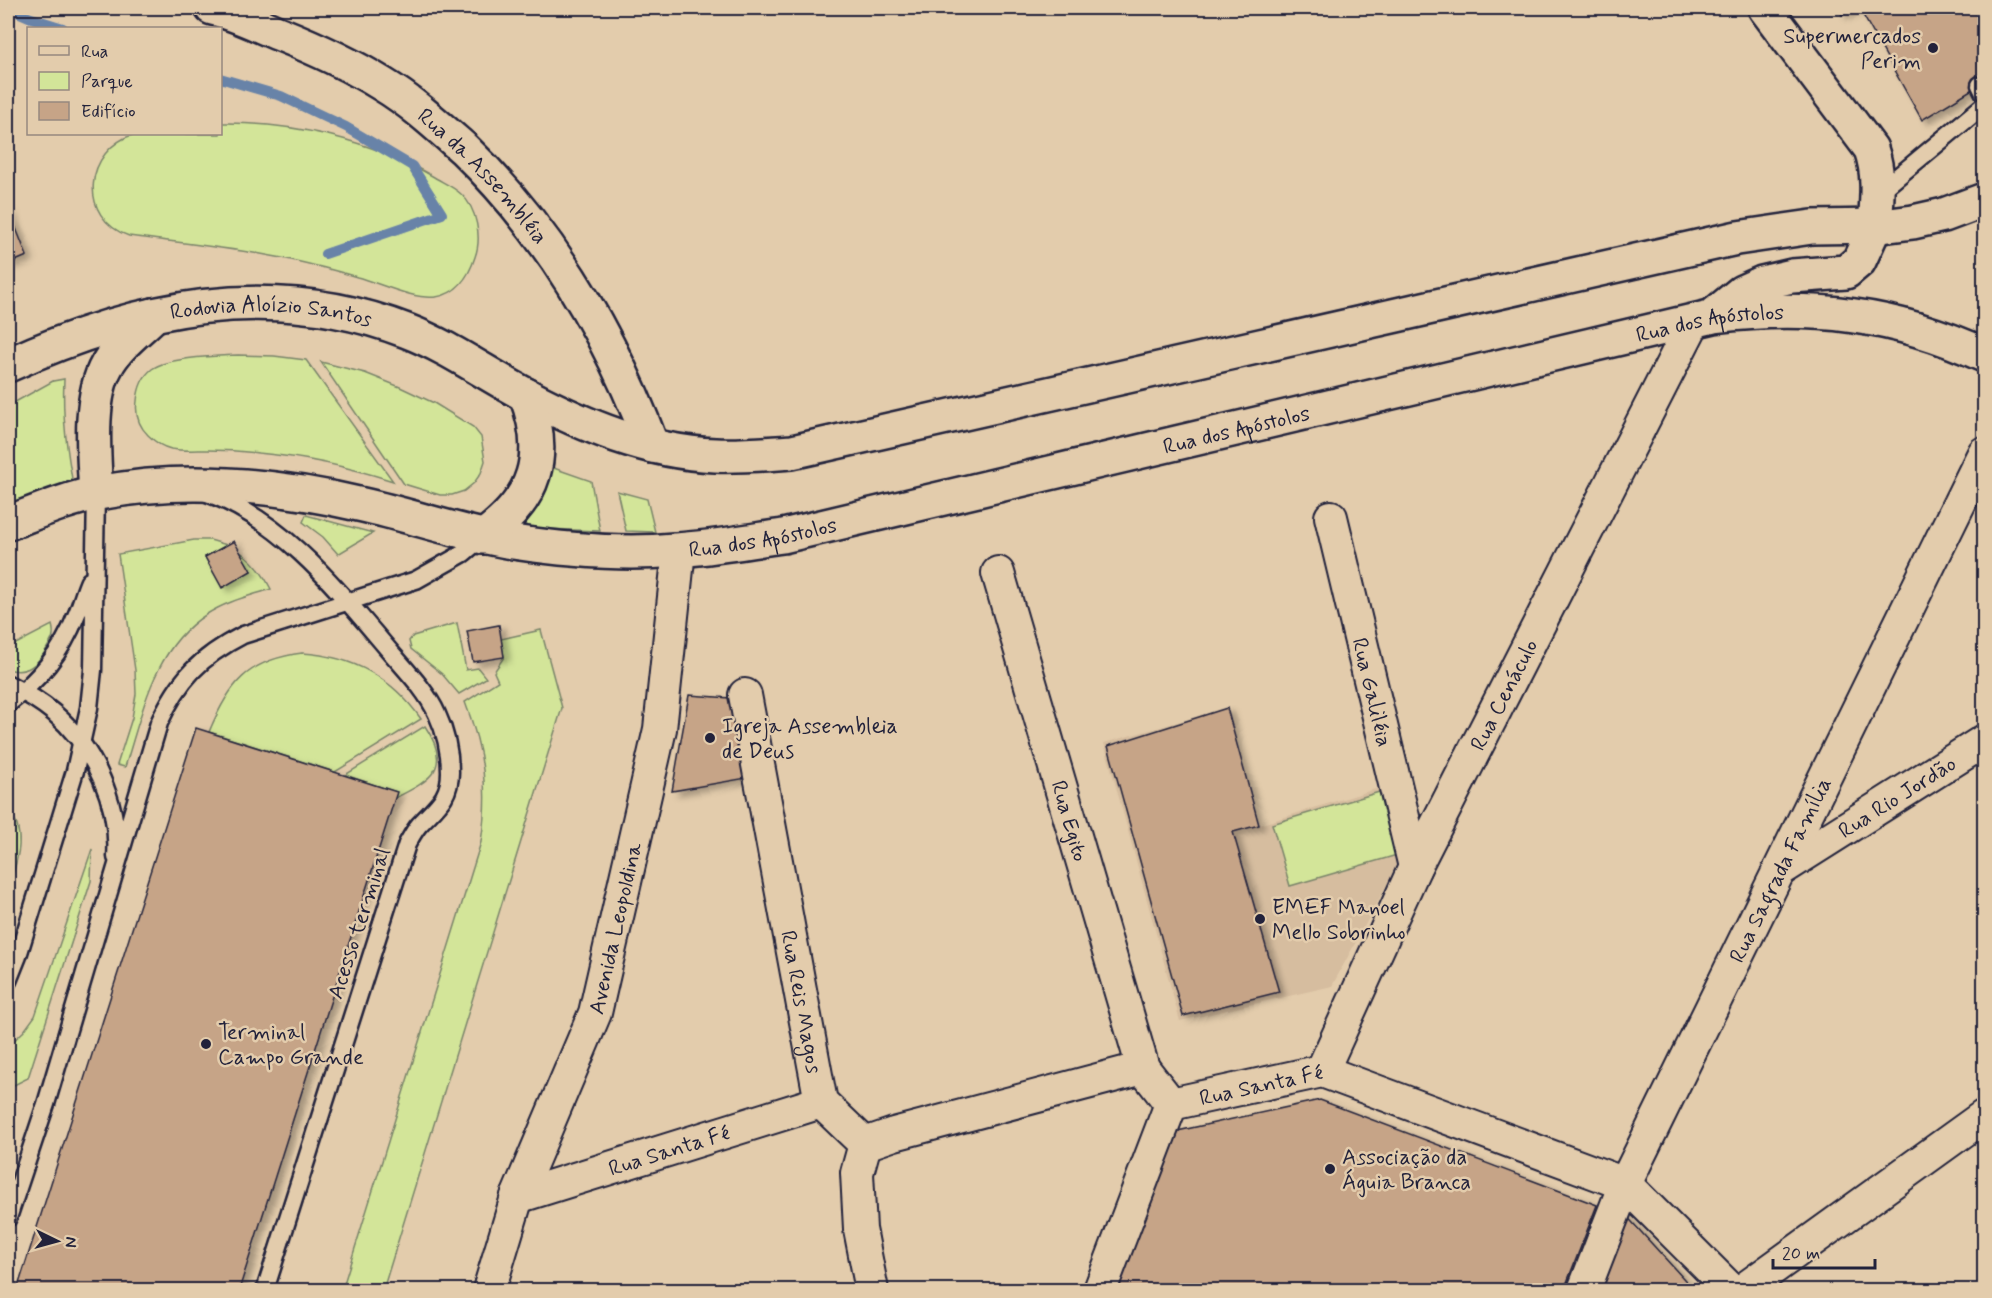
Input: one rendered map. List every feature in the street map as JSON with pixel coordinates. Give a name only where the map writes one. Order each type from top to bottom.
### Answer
[{"type":"main road","name":"Rua da Assembléia","points":[[215,8],[317,49],[383,84],[434,122],[501,186],[569,276],[589,308],[624,375],[652,446]]},
{"type":"main road","points":[[1704,318],[1742,292],[1762,283],[1792,276],[1846,272],[1859,261],[1875,226],[1878,193],[1876,162],[1871,149],[1766,8]]},
{"type":"main road","points":[[525,395],[599,430],[652,446],[714,455],[792,452],[1737,238],[1812,227],[1875,226],[1913,222],[1944,215],[1984,200]]},
{"type":"main road","name":"Rodovia Aloízio Santos","points":[[8,366],[115,324],[156,314],[198,306],[285,303],[327,308],[407,331],[446,348],[525,395]]},
{"type":"main road","name":"Rua dos Apóstolos","points":[[483,537],[562,548],[618,552],[679,550],[783,536],[1704,318],[1755,311],[1796,310],[1879,319],[1919,330],[1984,355]]},
{"type":"main road","points":[[96,493],[94,429],[99,385],[106,366],[119,349],[156,314]]},
{"type":"main road","points":[[8,523],[96,493],[143,486],[186,485],[261,488],[313,495],[364,505],[483,537],[504,522],[519,504],[530,484],[536,462],[537,439],[534,416],[525,395]]},
{"type":"street","name":"Rua Cenáculo","points":[[1322,1071],[1415,867],[1704,318]]},
{"type":"street","name":"Rua Sagrada Família","points":[[1584,1290],[1625,1184],[1984,453]]},
{"type":"street","name":"Rua Galiléia","points":[[1331,517],[1415,867]]},
{"type":"street","name":"Avenida Leopoldina","points":[[489,1290],[517,1197],[594,1013],[660,729],[679,550]]},
{"type":"street","name":"Rua Egito","points":[[998,573],[1143,1068]]},
{"type":"street","name":"Rua Reis Magos","points":[[745,695],[821,1102],[865,1144]]},
{"type":"street","name":"Rua Rio Jordão","points":[[1779,870],[1984,741]]},
{"type":"street","name":"Rua Santa Fé","points":[[1143,1068],[1171,1104],[1322,1071],[1625,1184],[1731,1290]]},
{"type":"street","points":[[872,1290],[859,1217],[857,1173],[865,1144],[894,1134],[1143,1068]]},
{"type":"street","name":"Rua Santa Fé","points":[[517,1197],[821,1102]]},
{"type":"street","points":[[1100,1290],[1171,1104]]},
{"type":"street","points":[[1743,1290],[1984,1116]]},
{"type":"lane","points":[[1878,193],[1984,105]]},
{"type":"lane","name":"Acesso terminal","points":[[186,485],[240,507],[272,528],[301,553],[349,602],[410,675],[435,709],[445,735],[449,760],[449,779],[444,796],[438,807],[421,823],[407,844],[266,1290]]},
{"type":"lane","points":[[8,981],[18,956],[75,771],[89,708],[93,670],[96,493]]},
{"type":"lane","points":[[8,1218],[46,1104],[91,950],[115,879],[159,723],[183,679],[219,647],[243,635],[416,580],[464,553],[483,537]]},
{"type":"lane","points":[[8,704],[15,688],[40,675],[67,637],[93,572]]},
{"type":"lane","points":[[15,688],[56,714],[94,761],[106,789],[114,818],[117,849],[115,879]]},
{"type":"shaded area","name":"EMEF Manoel Mello Sobrinho","points":[[1227,708],[1259,825],[1385,786],[1404,853],[1332,986],[1180,1021],[1104,743]]},
{"type":"green space","points":[[222,123],[304,130],[358,143],[409,164],[458,191],[471,207],[477,224],[477,249],[466,277],[456,288],[443,295],[427,297],[287,259],[129,236],[112,227],[101,215],[95,200],[93,184],[97,168],[105,154],[118,142],[133,135],[222,135]]},
{"type":"green space","points":[[238,355],[306,360],[393,481],[343,467],[292,457],[233,451],[171,449],[150,437],[140,424],[137,415],[137,401],[141,384],[152,369],[181,360]]},
{"type":"green space","points":[[321,362],[365,373],[400,387],[434,403],[473,427],[481,437],[485,461],[474,483],[464,491],[452,495],[440,495],[404,484]]},
{"type":"green space","points":[[64,379],[66,434],[74,490],[8,512],[8,406],[53,381]]},
{"type":"green space","points":[[545,465],[591,481],[600,531],[518,528]]},
{"type":"green space","points":[[617,491],[647,499],[655,532],[626,531]]},
{"type":"green space","points":[[306,515],[373,533],[338,554],[323,537],[303,522]]},
{"type":"green space","points":[[194,540],[210,540],[227,545],[205,557],[222,587],[251,571],[239,551],[258,568],[271,589],[215,609],[189,628],[174,644],[153,682],[125,767],[117,765],[132,718],[136,694],[135,670],[118,554]]},
{"type":"green space","points":[[457,623],[466,670],[478,668],[486,678],[459,694],[442,674],[411,649],[409,641],[413,636]]},
{"type":"green space","points":[[52,625],[52,640],[36,663],[26,669],[8,669],[8,648]]},
{"type":"green space","points":[[541,630],[562,708],[383,1290],[342,1290],[481,842],[485,805],[483,771],[477,737],[465,702],[498,681],[494,672],[504,657],[501,639]]},
{"type":"green space","points":[[302,653],[338,659],[369,671],[397,691],[421,719],[335,772],[209,732],[224,700],[242,677],[267,662],[283,656]]},
{"type":"green space","points":[[425,726],[437,752],[437,762],[434,771],[419,785],[395,798],[396,792],[345,775]]},
{"type":"green space","points":[[1386,790],[1404,853],[1290,886],[1272,824]]},
{"type":"green space","points":[[8,808],[18,828],[19,848],[8,890]]},
{"type":"green space","points":[[92,849],[91,881],[28,1078],[8,1088],[8,1046],[24,1031],[35,1016]]},
{"type":"building","points":[[1838,8],[1859,8],[1842,15]]},
{"type":"building","name":"Supermercados Perim","points":[[1859,8],[1984,8],[1984,82],[1922,120]]},
{"type":"building","points":[[8,208],[27,256],[8,264]]},
{"type":"building","points":[[234,541],[251,571],[222,588],[205,557]]},
{"type":"building","points":[[499,625],[504,657],[473,662],[467,631]]},
{"type":"building","name":"Igreja Assembleia de Deus","points":[[689,695],[730,698],[747,778],[672,791]]},
{"type":"building","points":[[1227,708],[1259,825],[1233,832],[1279,992],[1183,1016],[1108,746]]},
{"type":"building","name":"Terminal Campo Grande","points":[[196,728],[397,792],[239,1290],[17,1290]]},
{"type":"building","name":"Associação da Águia Branca","points":[[1320,1100],[1597,1205],[1564,1290],[1112,1290],[1173,1132]]},
{"type":"building","points":[[1622,1211],[1694,1290],[1591,1290]]},
{"type":"waterway","points":[[8,8],[60,27]]},
{"type":"waterway","points":[[222,79],[281,96],[346,127],[412,166],[442,214],[325,254]]},
{"type":"place","name":"Supermercados Perim","points":[[1933,48]]},
{"type":"place","name":"Igreja Assembleia de Deus","points":[[710,738]]},
{"type":"place","name":"EMEF Manoel Mello Sobrinho","points":[[1260,919]]},
{"type":"place","name":"Terminal Campo Grande","points":[[206,1044]]},
{"type":"place","name":"Associação da Águia Branca","points":[[1330,1169]]}]
